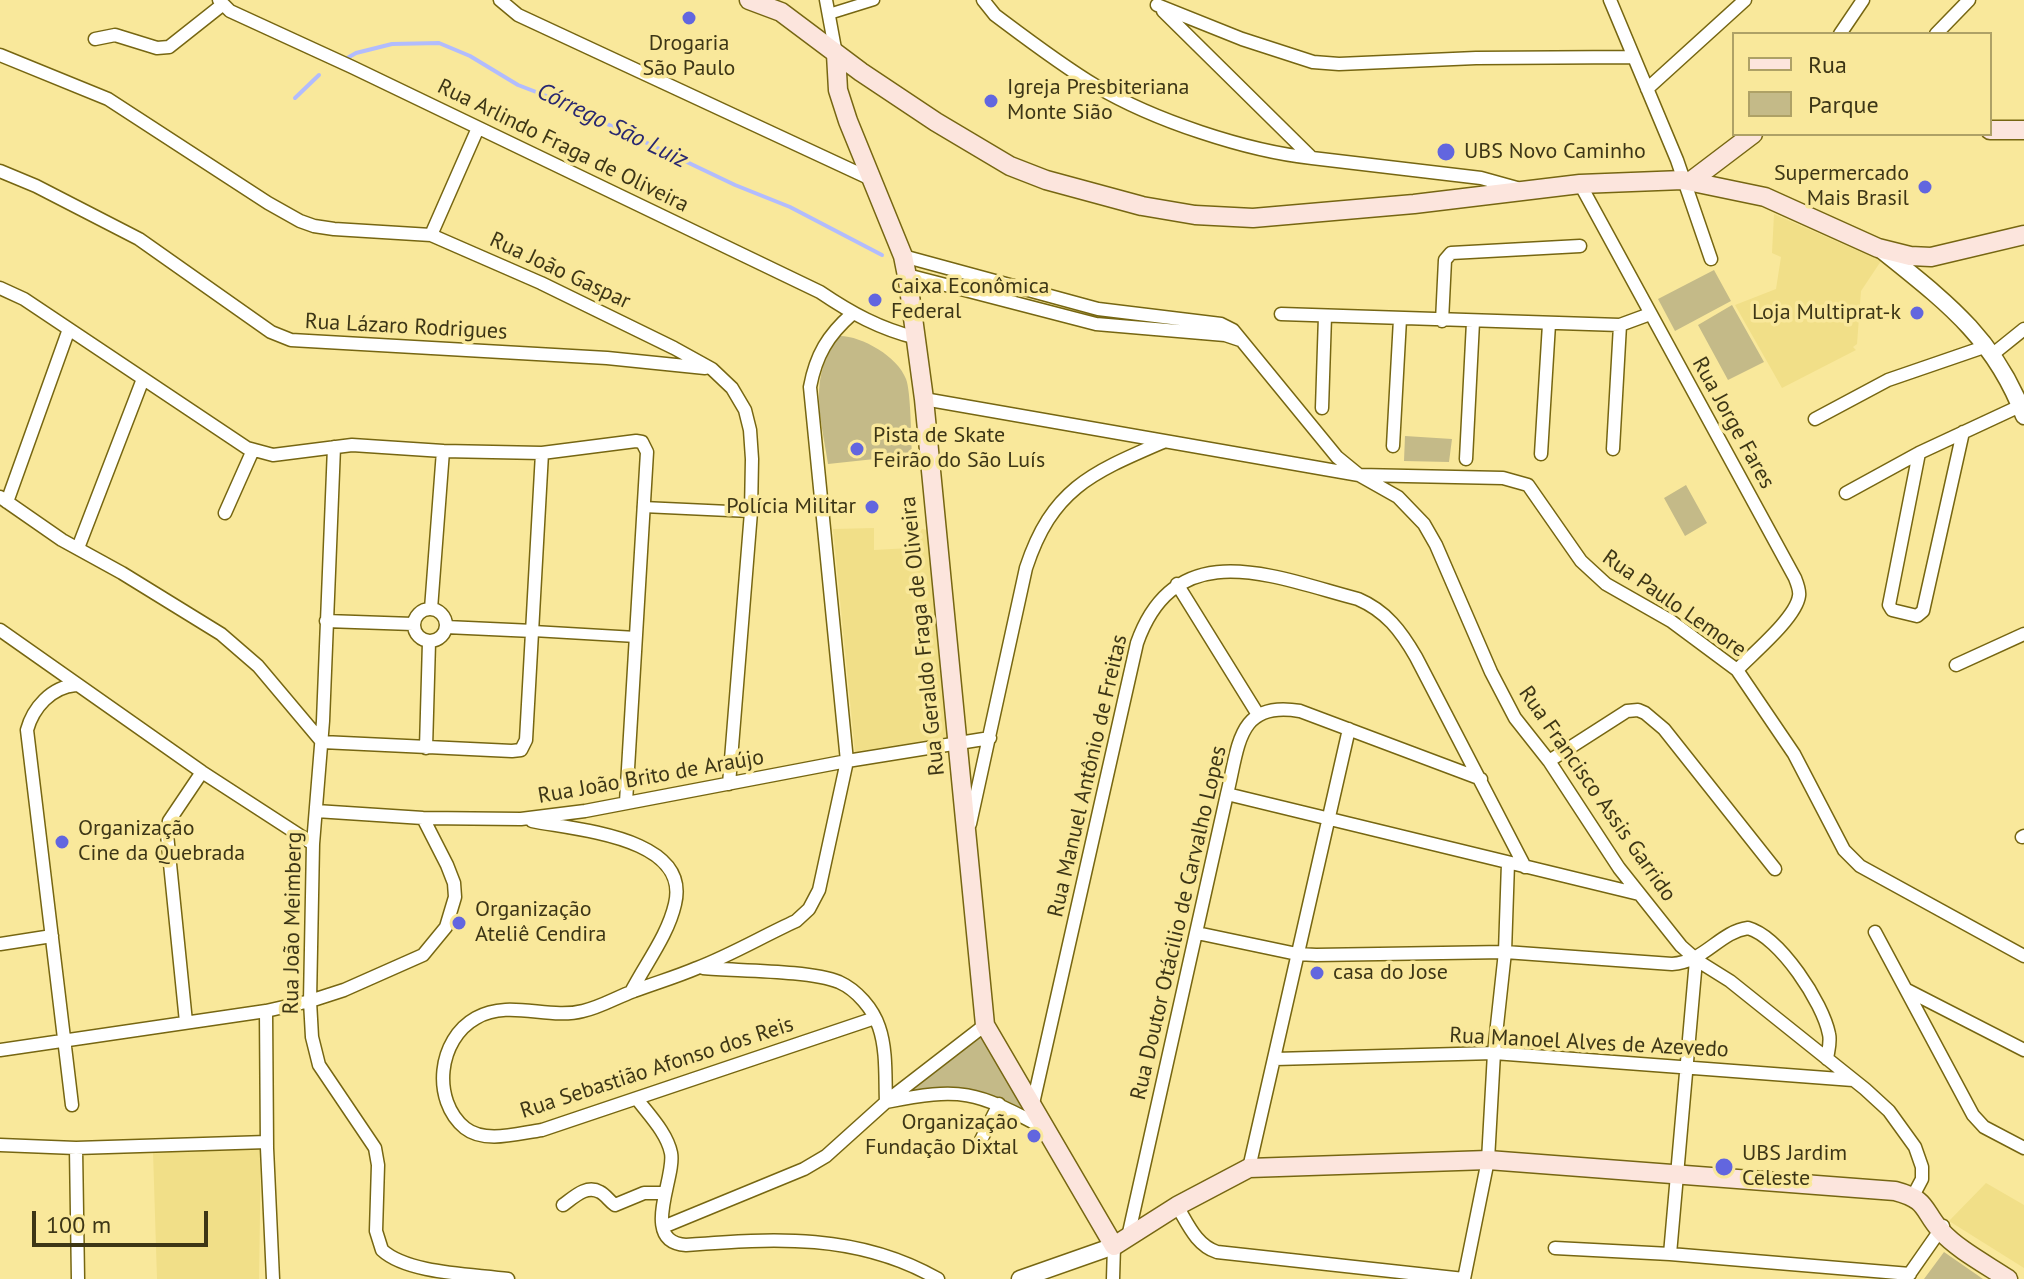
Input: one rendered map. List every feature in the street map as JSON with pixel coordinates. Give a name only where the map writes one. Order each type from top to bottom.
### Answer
[{"type":"main road","points":[[749,0],[785,6],[836,54],[969,144],[1010,166],[1046,180],[1142,206],[1195,215],[1253,218],[1580,184],[1687,181],[1765,197],[1878,248],[1910,256],[1931,257],[2024,235]]},
{"type":"main road","name":"Rua Geraldo Fraga de Oliveira","points":[[836,54],[838,90],[848,121],[903,256],[917,338],[985,1025],[1042,1127],[1105,1226],[1121,1241]]},
{"type":"main road","points":[[1992,130],[2024,130]]},
{"type":"main road","points":[[1687,181],[1750,136]]},
{"type":"main road","points":[[1716,163],[1722,188]]},
{"type":"main road","points":[[1121,1241],[1177,1206],[1249,1168],[1488,1160],[1881,1189],[1915,1198],[1940,1223],[2008,1279]]},
{"type":"main road","points":[[1940,1223],[2024,1275]]},
{"type":"street","points":[[500,0],[518,15],[873,180]]},
{"type":"street","name":"Rua Geraldo Fraga de Oliveira","points":[[826,0],[836,54]]},
{"type":"street","points":[[829,14],[874,0]]},
{"type":"street","points":[[983,0],[995,15],[1020,34],[1110,93],[1150,112],[1217,136],[1283,155],[1481,178],[1528,190]]},
{"type":"street","points":[[1647,89],[1745,0]]},
{"type":"street","points":[[1841,32],[1863,0]]},
{"type":"street","points":[[1612,1],[1687,181],[1711,259]]},
{"type":"street","points":[[1938,32],[1970,1]]},
{"type":"street","points":[[95,39],[115,35],[157,48],[169,47],[221,2]]},
{"type":"street","name":"Rua Arlindo Fraga de Oliveira","points":[[221,2],[230,11],[820,292],[852,314],[888,331],[917,338]]},
{"type":"street","points":[[1155,2],[1312,158]]},
{"type":"street","points":[[1155,2],[1242,39],[1313,62],[1339,64],[1476,58],[1633,57]]},
{"type":"street","name":"Rua João Gaspar","points":[[0,55],[108,99],[300,221],[334,229],[431,235],[541,283],[712,369],[732,388],[745,410],[750,430],[751,512],[729,784]]},
{"type":"street","points":[[431,235],[478,128]]},
{"type":"street","name":"Rua Lázaro Rodrigues","points":[[0,171],[139,239],[271,332],[291,340],[607,358],[712,369]]},
{"type":"street","name":"Rua Jorge Fares","points":[[1580,184],[1799,590],[1800,596],[1790,614],[1737,670]]},
{"type":"street","points":[[1442,321],[1445,260],[1451,253],[1580,246]]},
{"type":"street","points":[[1846,493],[1963,432],[2022,411],[1990,350],[1929,287],[1878,248]]},
{"type":"street","points":[[903,256],[1098,309],[1221,324],[1233,330],[1242,341]]},
{"type":"street","points":[[1929,287],[1925,271],[1931,257]]},
{"type":"street","points":[[907,275],[1096,324],[1225,335],[1242,341]]},
{"type":"street","points":[[0,288],[24,299],[253,450],[273,455],[352,445],[542,453],[639,441],[645,444],[647,452],[626,802]]},
{"type":"street","name":"Rua Sebastião Afonso dos Reis","points":[[852,314],[834,329],[821,349],[810,387],[847,761],[819,890],[809,909],[796,921],[699,968],[579,1013],[518,1010],[485,1014],[456,1033],[444,1059],[448,1100],[457,1120],[475,1134],[501,1136],[542,1130],[875,1018]]},
{"type":"street","points":[[1281,314],[1620,325],[1650,314]]},
{"type":"street","points":[[1322,408],[1325,316]]},
{"type":"street","points":[[1393,446],[1400,319]]},
{"type":"street","points":[[1466,459],[1473,322]]},
{"type":"street","points":[[1541,454],[1549,324]]},
{"type":"street","points":[[1613,449],[1620,325]]},
{"type":"street","points":[[69,329],[4,499],[62,540],[221,634],[258,666],[322,742],[521,750],[526,740],[542,453]]},
{"type":"street","points":[[1815,419],[1888,380],[1990,350],[2024,329]]},
{"type":"street","name":"Rua Arlindo Fraga de Oliveira","points":[[888,331],[920,363]]},
{"type":"street","name":"Rua Francisco Assis Garrido","points":[[1242,341],[1325,444],[1359,475],[1398,497],[1424,524],[1515,718],[1549,761],[1619,868],[1681,946],[1696,960],[1730,981],[1889,1111],[1915,1147],[1923,1174],[1915,1198]]},
{"type":"street","points":[[78,548],[143,379]]},
{"type":"street","points":[[924,399],[1359,475]]},
{"type":"street","points":[[1919,453],[1889,605],[1892,610],[1917,616],[1923,611],[1963,432]]},
{"type":"street","points":[[965,843],[1026,568],[1036,537],[1050,513],[1092,475],[1163,442]]},
{"type":"street","name":"Rua João Meimberg","points":[[334,447],[322,742],[313,844],[312,1037],[319,1065],[375,1148],[378,1165],[376,1231],[382,1250],[401,1261],[425,1268],[508,1279]]},
{"type":"street","points":[[225,513],[253,450]]},
{"type":"street","points":[[431,609],[443,451]]},
{"type":"street","name":"Rua Paulo Lemore","points":[[1359,475],[1503,478],[1524,482],[1581,561],[1606,584],[1671,621],[1737,670],[1794,754],[1844,850],[1860,866],[2024,956]]},
{"type":"street","points":[[643,507],[751,512]]},
{"type":"street","name":"Rua Manuel Antônio de Freitas","points":[[1032,1108],[1137,643],[1144,622],[1177,584],[1193,576],[1214,571],[1246,572],[1358,599],[1375,607],[1403,634],[1525,867]]},
{"type":"street","points":[[1177,584],[1257,713],[1272,708],[1300,711],[1481,779]]},
{"type":"street","points":[[431,609],[442,615],[446,627],[439,639],[429,642],[417,636],[413,624],[419,613],[431,609]]},
{"type":"street","points":[[326,621],[413,624]]},
{"type":"street","points":[[446,627],[636,637]]},
{"type":"street","points":[[0,630],[202,772],[313,844]]},
{"type":"street","points":[[1956,665],[2024,634]]},
{"type":"street","points":[[426,748],[429,642]]},
{"type":"street","points":[[72,1105],[27,730],[37,707],[57,690],[76,685]]},
{"type":"street","points":[[1549,761],[1627,711],[1645,713],[1674,741],[1775,869]]},
{"type":"street","name":"Rua Doutor Otácilio de Carvalho Lopes","points":[[1113,1279],[1197,933],[1239,743],[1257,713]]},
{"type":"street","points":[[1249,1168],[1349,729]]},
{"type":"street","name":"Rua João Brito de Araújo","points":[[316,811],[423,818],[521,819],[990,738]]},
{"type":"street","points":[[186,1022],[167,834],[169,821],[202,772]]},
{"type":"street","points":[[1227,794],[1639,894]]},
{"type":"street","points":[[0,1050],[266,1011],[310,1001],[423,955],[446,927],[455,897],[454,883],[423,818]]},
{"type":"street","points":[[521,819],[639,844],[656,853],[672,872],[677,900],[673,912],[631,992]]},
{"type":"street","points":[[1177,1206],[1196,1238],[1208,1249],[1217,1252],[1464,1279],[1488,1160],[1494,1053],[1505,952],[1508,863]]},
{"type":"street","points":[[1197,933],[1297,954],[1505,952],[1672,964],[1696,960],[1738,930],[1748,928],[1779,948],[1798,971],[1829,1032],[1827,1059]]},
{"type":"street","points":[[1875,932],[1973,1115],[1984,1127],[2024,1148]]},
{"type":"street","points":[[0,944],[52,936]]},
{"type":"street","points":[[1670,1254],[1696,960]]},
{"type":"street","points":[[699,968],[830,980],[852,990],[875,1018],[882,1042],[886,1102]]},
{"type":"street","points":[[1907,990],[2024,1050]]},
{"type":"street","points":[[266,1011],[267,1142],[273,1279]]},
{"type":"street","points":[[663,1227],[804,1169],[826,1156],[886,1102],[985,1025]]},
{"type":"street","name":"Rua Manoel Alves de Azevedo","points":[[1275,1059],[1494,1053],[1853,1080]]},
{"type":"street","points":[[886,1102],[946,1092],[979,1096],[1042,1127]]},
{"type":"street","points":[[637,1099],[669,1147],[671,1170],[661,1215],[667,1237],[678,1244],[774,1239],[850,1246],[884,1253],[938,1279]]},
{"type":"street","points":[[978,1146],[999,1104]]},
{"type":"street","points":[[0,1145],[76,1148],[267,1142]]},
{"type":"street","points":[[76,1148],[78,1279]]},
{"type":"street","points":[[563,1205],[585,1190],[599,1191],[615,1205],[644,1193],[665,1193]]},
{"type":"street","points":[[1555,1248],[1670,1254],[1908,1276],[1940,1223]]},
{"type":"street","points":[[1020,1279],[1121,1241]]},
{"type":"shaded area","points":[[1774,214],[1881,261],[1861,291],[1857,344],[1853,347],[1856,350],[1782,388],[1735,305],[1776,289],[1781,257],[1772,253]]},
{"type":"shaded area","points":[[874,528],[874,550],[910,548],[922,529],[932,531],[953,736],[855,752],[833,529]]},
{"type":"shaded area","points":[[261,1147],[259,1279],[157,1279],[153,1151]]},
{"type":"shaded area","points":[[1986,1183],[2024,1205],[2024,1268],[1949,1221]]},
{"type":"green space","points":[[1714,270],[1731,301],[1675,331],[1658,299]]},
{"type":"green space","points":[[1732,305],[1764,362],[1728,380],[1698,325]]},
{"type":"green space","points":[[840,336],[878,349],[902,371],[909,394],[912,455],[828,464],[820,413],[820,382],[823,367]]},
{"type":"green space","points":[[1405,436],[1452,439],[1449,462],[1404,461]]},
{"type":"green space","points":[[1686,485],[1707,523],[1685,536],[1664,498]]},
{"type":"green space","points":[[982,1035],[1022,1109],[964,1090],[902,1093]]},
{"type":"green space","points":[[1944,1252],[1983,1279],[1924,1279]]},
{"type":"waterway","name":"Córrego São Luiz","points":[[344,60],[356,53],[392,44],[439,43],[470,56],[518,85],[557,100],[735,185],[790,207],[882,255]]},
{"type":"waterway","points":[[295,98],[319,75]]},
{"type":"place","name":"Drogaria São Paulo","points":[[689,18]]},
{"type":"place","name":"Igreja Presbiteriana Monte Sião","points":[[991,101]]},
{"type":"place","name":"UBS Novo Caminho","points":[[1446,152]]},
{"type":"place","name":"Supermercado Mais Brasil","points":[[1925,187]]},
{"type":"place","name":"Caixa Econômica Federal","points":[[875,300]]},
{"type":"place","name":"Loja Multiprat-k","points":[[1917,313]]},
{"type":"place","name":"Pista de Skate Feirão do São Luís","points":[[857,449]]},
{"type":"place","name":"Polícia Militar","points":[[872,507]]},
{"type":"place","name":"Organização Cine da Quebrada","points":[[62,842]]},
{"type":"place","name":"Organização Ateliê Cendira","points":[[459,923]]},
{"type":"place","name":"casa do Jose","points":[[1317,973]]},
{"type":"place","name":"Organização Fundação Dixtal","points":[[1034,1136]]},
{"type":"place","name":"UBS Jardim Celeste","points":[[1724,1167]]}]
